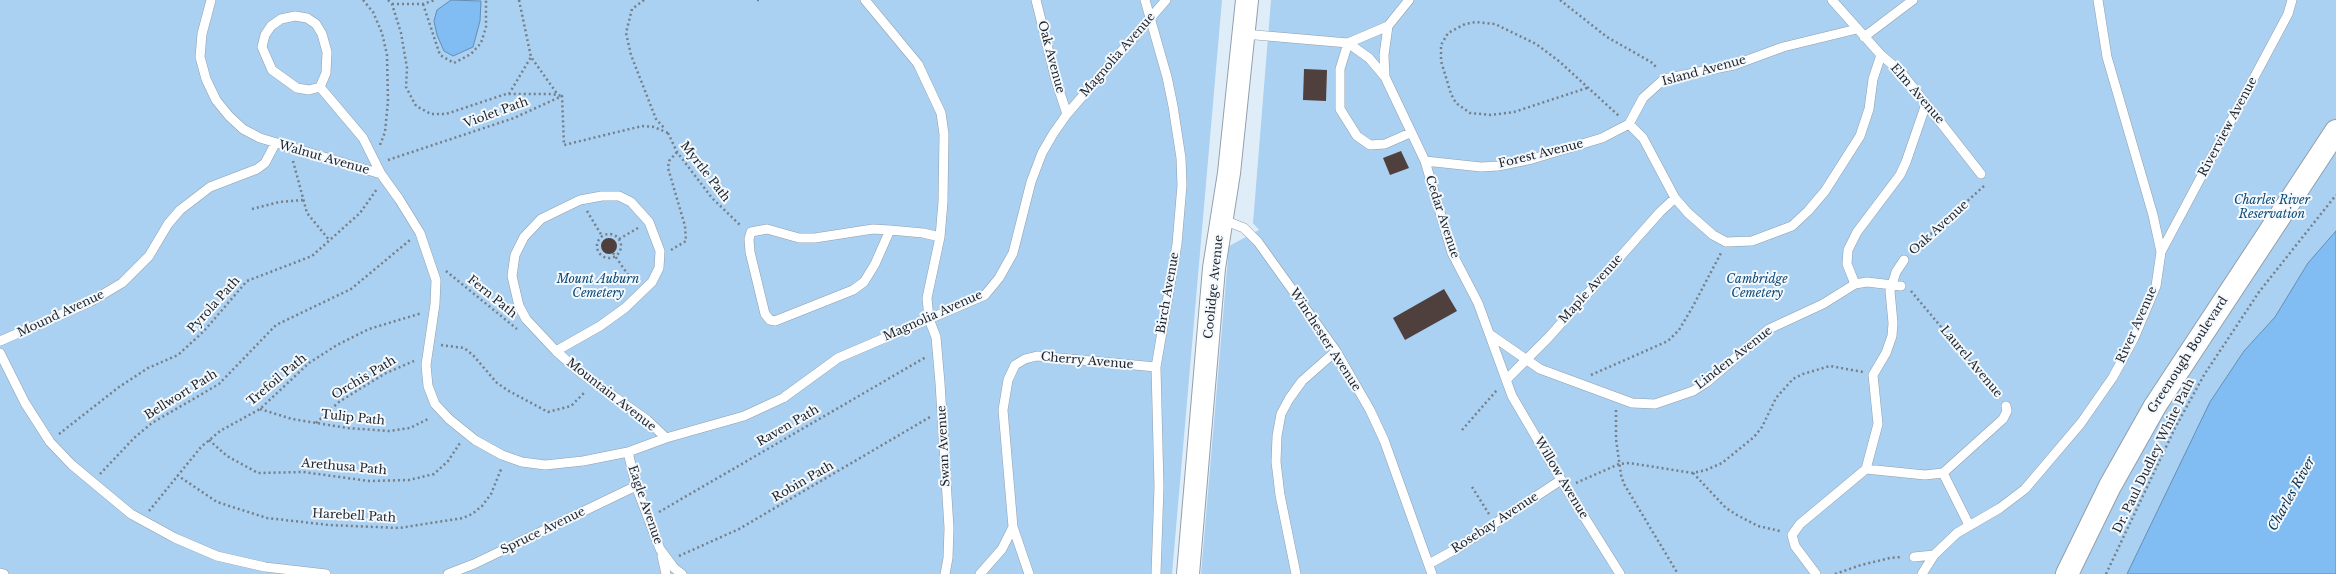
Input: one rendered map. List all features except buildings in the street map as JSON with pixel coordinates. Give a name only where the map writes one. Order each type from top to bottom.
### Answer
[{"type":"street","name":"Coolidge Avenue","points":[[1188,574],[1214,268],[1229,173],[1247,0]]},
{"type":"street","name":"Greenough Boulevard","points":[[2067,574],[2099,506],[2143,426],[2330,138],[2336,120]]},
{"type":"lane","name":"Walnut Avenue","points":[[211,0],[202,34],[200,57],[206,79],[216,100],[229,116],[243,129],[275,144],[383,177],[420,233],[435,273],[434,309],[427,358],[428,386],[435,404],[466,432],[506,457],[522,462],[545,465],[583,461],[628,452]]},
{"type":"lane","name":"Swan Avenue","points":[[865,0],[918,64],[941,113],[944,134],[940,237],[927,298],[929,319],[936,337],[942,410],[949,544],[945,574]]},
{"type":"lane","name":"Oak Avenue","points":[[1036,0],[1056,82],[1067,114]]},
{"type":"lane","name":"Birch Avenue","points":[[1145,0],[1151,16],[1173,106],[1181,158],[1182,185],[1177,244],[1156,367],[1159,487],[1156,574]]},
{"type":"lane","name":"Magnolia Avenue","points":[[628,452],[666,438],[744,416],[764,408],[783,398],[838,358],[985,295],[999,278],[1013,253],[1031,182],[1042,153],[1067,114],[1166,0]]},
{"type":"lane","points":[[1244,34],[1348,43],[1388,26],[1408,0]]},
{"type":"lane","name":"Elm Avenue","points":[[1832,0],[1880,55],[1901,72],[1981,174]]},
{"type":"lane","points":[[1864,37],[1913,0]]},
{"type":"lane","name":"River Avenue","points":[[1922,574],[1934,555],[1957,533],[2000,508],[2025,489],[2082,423],[2113,377],[2134,338],[2156,286],[2161,252],[2153,215],[2107,57],[2098,0]]},
{"type":"lane","name":"Riverview Avenue","points":[[2161,252],[2288,14],[2292,0]]},
{"type":"lane","points":[[294,16],[308,18],[316,24],[322,34],[327,52],[326,73],[320,87],[308,90],[297,88],[272,70],[262,47],[265,35],[271,26],[281,19],[294,16]]},
{"type":"lane","points":[[1385,77],[1384,55],[1388,26]]},
{"type":"lane","name":"Island Avenue","points":[[1629,124],[1644,98],[1664,79],[1734,64],[1783,46],[1857,29]]},
{"type":"lane","points":[[1348,43],[1368,58],[1385,77]]},
{"type":"lane","points":[[1348,43],[1340,69],[1339,100],[1344,119],[1357,136],[1370,145],[1385,144],[1410,133]]},
{"type":"lane","points":[[1629,124],[1643,138],[1675,198],[1701,225],[1726,242],[1752,241],[1792,226],[1808,211],[1824,191],[1860,136],[1868,109],[1873,79],[1880,55]]},
{"type":"lane","name":"Cedar Avenue","points":[[1385,77],[1410,133],[1425,161],[1452,253],[1478,303],[1491,335],[1506,380]]},
{"type":"lane","points":[[320,87],[363,138],[383,177]]},
{"type":"lane","points":[[1901,286],[1867,282],[1855,284],[1847,264],[1848,250],[1857,232],[1900,175],[1926,104]]},
{"type":"lane","name":"Forest Avenue","points":[[1425,161],[1481,167],[1515,163],[1602,138],[1629,124]]},
{"type":"lane","name":"Mound Avenue","points":[[0,341],[90,302],[122,283],[149,256],[168,224],[180,210],[210,187],[258,169],[265,163],[275,144]]},
{"type":"lane","name":"Mountain Avenue","points":[[556,351],[600,326],[642,294],[652,282],[659,268],[660,255],[656,237],[649,222],[631,202],[619,196],[602,196],[580,200],[541,219],[524,237],[516,255],[512,276],[519,306],[526,319],[536,332],[556,351],[592,381],[648,420],[666,438]]},
{"type":"lane","name":"Maple Avenue","points":[[1506,380],[1526,360],[1660,212],[1675,198]]},
{"type":"lane","name":"Winchester Avenue","points":[[1221,219],[1244,228],[1258,242],[1336,351],[1370,410],[1384,440],[1432,574]]},
{"type":"lane","points":[[890,230],[875,264],[864,282],[853,290],[775,321],[770,320],[765,314],[750,252],[749,239],[751,232],[767,229],[799,238],[815,238],[873,229],[890,230],[923,233],[940,237]]},
{"type":"lane","name":"Oak Avenue","points":[[1873,375],[1886,353],[1892,336],[1891,284],[1904,260]]},
{"type":"lane","name":"Linden Avenue","points":[[1491,335],[1526,360],[1550,374],[1632,403],[1655,404],[1693,391],[1707,382],[1769,329],[1823,304],[1855,284]]},
{"type":"lane","points":[[1296,574],[1280,495],[1276,462],[1277,436],[1281,414],[1289,399],[1302,381],[1336,351]]},
{"type":"lane","points":[[0,353],[25,403],[50,442],[91,483],[142,520],[175,538],[217,556],[265,567],[326,574]]},
{"type":"lane","name":"Cherry Avenue","points":[[1029,574],[1013,527],[1003,410],[1008,380],[1015,365],[1025,359],[1037,356],[1156,367]]},
{"type":"lane","points":[[1816,574],[1795,546],[1792,535],[1800,524],[1866,469],[1878,424],[1873,375]]},
{"type":"lane","name":"Willow Avenue","points":[[1506,380],[1520,411],[1563,484],[1620,574]]},
{"type":"lane","name":"Laurel Avenue","points":[[1943,473],[2004,419],[2007,411],[2006,406]]},
{"type":"lane","name":"Eagle Avenue","points":[[628,452],[636,486],[660,549],[668,561],[682,574]]},
{"type":"lane","points":[[1866,469],[1925,475],[1943,473],[1969,525]]},
{"type":"lane","name":"Rosebay Avenue","points":[[1429,564],[1563,484]]},
{"type":"lane","name":"Spruce Avenue","points":[[448,574],[474,564],[636,486]]},
{"type":"lane","points":[[979,574],[1002,549],[1013,527]]},
{"type":"lane","points":[[660,549],[666,574]]},
{"type":"lane","points":[[1914,557],[1934,555]]},
{"type":"lane","points":[[0,573],[4,574]]},
{"type":"lane","points":[[979,574],[991,574]]},
{"type":"path","points":[[363,0],[373,12],[382,33],[387,55],[388,101],[385,132],[376,162]]},
{"type":"path","points":[[388,0],[392,4],[401,33],[407,68],[406,87],[416,106],[431,114],[446,114],[509,94],[558,95],[562,96],[564,145],[642,126],[654,127],[668,133]]},
{"type":"path","points":[[392,4],[423,4],[434,0]]},
{"type":"path","points":[[423,4],[440,55],[454,63],[471,54],[481,43],[486,26],[486,0]]},
{"type":"path","points":[[519,0],[531,57],[558,95]]},
{"type":"path","name":"Myrtle Path","points":[[644,0],[632,9],[626,33],[632,55],[656,119],[668,133],[677,152],[712,198],[741,226],[751,232]]},
{"type":"path","points":[[757,0],[762,0]]},
{"type":"path","points":[[1560,0],[1607,37],[1651,62],[1664,79]]},
{"type":"path","points":[[1586,88],[1503,115],[1470,113],[1459,106],[1451,94],[1441,61],[1441,45],[1448,33],[1465,24],[1476,22],[1495,24],[1536,44],[1560,62],[1586,88],[1629,124]]},
{"type":"path","points":[[509,94],[531,57]]},
{"type":"path","name":"Violet Path","points":[[376,162],[514,118],[562,96]]},
{"type":"path","points":[[289,148],[308,213],[330,241]]},
{"type":"path","points":[[660,255],[678,248],[686,241],[685,226],[668,168],[669,161],[677,152]]},
{"type":"path","name":"Oak Avenue","points":[[1904,260],[1928,235],[1982,189],[1984,182],[1981,174]]},
{"type":"path","name":"Pyrola Path","points":[[50,442],[110,393],[148,368],[178,355],[204,331],[251,278],[303,261],[312,256],[368,205],[383,177]]},
{"type":"path","name":"Dr. Paul Dudley White Path","points":[[2106,574],[2172,434],[2204,375],[2259,292],[2336,195]]},
{"type":"path","points":[[252,208],[279,202],[303,200]]},
{"type":"path","points":[[589,214],[602,236]]},
{"type":"path","points":[[619,239],[641,226]]},
{"type":"path","name":"Bellwort Path","points":[[91,483],[143,430],[162,416],[219,384],[276,325],[351,289],[420,233]]},
{"type":"path","points":[[613,234],[619,239],[620,250],[615,256],[606,257],[598,251],[598,241],[602,236],[613,234]]},
{"type":"path","points":[[1574,382],[1668,341],[1679,330],[1692,308],[1726,242]]},
{"type":"path","points":[[613,253],[632,280]]},
{"type":"path","name":"Fern Path","points":[[435,273],[445,270],[522,334],[531,337],[536,332]]},
{"type":"path","name":"Laurel Avenue","points":[[1901,286],[1911,290],[2006,406]]},
{"type":"path","name":"Trefoil Path","points":[[142,520],[177,475],[209,440],[220,431],[260,409],[309,364],[337,345],[369,328],[434,309]]},
{"type":"path","points":[[429,345],[453,345],[464,348],[473,355],[496,382],[507,390],[548,412],[575,404],[592,381]]},
{"type":"path","name":"Raven Path","points":[[648,518],[937,350]]},
{"type":"path","name":"Orchis Path","points":[[316,423],[339,402],[380,376],[410,362],[427,358]]},
{"type":"path","points":[[1563,484],[1619,464],[1629,463],[1693,473],[1722,463],[1744,446],[1762,428],[1776,398],[1785,387],[1803,374],[1830,366],[1854,369],[1873,375]]},
{"type":"path","points":[[1462,430],[1506,380]]},
{"type":"path","points":[[1617,397],[1616,439],[1620,475],[1630,495],[1678,574]]},
{"type":"path","name":"Tulip Path","points":[[260,409],[292,419],[316,423],[347,428],[389,430],[410,428],[420,425],[440,409]]},
{"type":"path","name":"Robin Path","points":[[668,561],[739,529],[942,410]]},
{"type":"path","name":"Arethusa Path","points":[[209,440],[235,461],[258,473],[303,472],[369,481],[417,478],[434,474],[441,469],[466,432]]},
{"type":"path","name":"Harebell Path","points":[[177,475],[216,502],[267,518],[329,525],[399,528],[463,518],[472,514],[482,506],[491,494],[506,457]]},
{"type":"path","points":[[1693,473],[1726,508],[1737,515],[1758,526],[1792,535]]},
{"type":"path","points":[[1472,487],[1487,510]]},
{"type":"path","points":[[1835,574],[1890,558],[1914,557]]},
{"type":"green space","name":"Mount Auburn Cemetery","points":[[0,0],[1222,0],[1172,574],[0,574]]},
{"type":"green space","name":"Cambridge Cemetery","points":[[1271,0],[2336,0],[2336,231],[2308,263],[2275,317],[2244,351],[2210,402],[2127,574],[1201,574],[1229,246],[1259,230],[1253,223]]},
{"type":"water","points":[[451,0],[481,1],[480,21],[473,47],[453,56],[444,51],[437,35],[434,21],[437,10]]},
{"type":"water","name":"Charles River","points":[[2336,231],[2336,574],[2127,574],[2210,402],[2244,351],[2275,317],[2308,263]]},
{"type":"park label","name":"Charles River Reservation","points":[[2272,208]]}]
